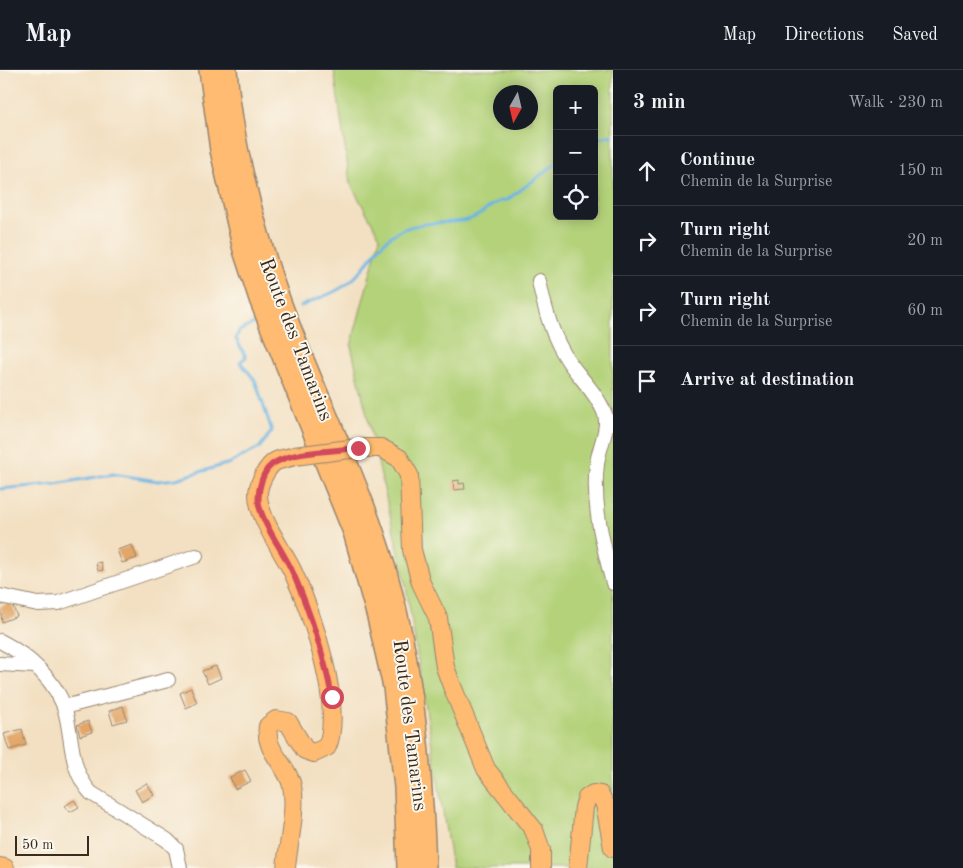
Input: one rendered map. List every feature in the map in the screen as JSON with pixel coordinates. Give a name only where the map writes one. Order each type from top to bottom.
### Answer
[{"type":"highway","name":"Route des Tamarins","points":[[210,70],[221,150],[244,250],[260,299],[354,532],[378,616],[395,696],[405,787],[408,868]]},
{"type":"highway","name":"Route des Tamarins","points":[[226,70],[254,224],[275,286],[374,534],[395,609],[410,685],[424,816],[425,868]]},
{"type":"main road","points":[[286,868],[293,797],[292,785],[268,745],[268,726],[276,720],[288,722],[305,750],[314,753],[327,747],[333,717],[328,677],[307,609],[293,572],[260,507],[258,492],[264,475],[274,462],[294,456],[358,448],[382,448],[398,458],[409,475],[412,550],[421,583],[438,618],[445,667],[452,686],[486,769],[534,830],[541,850],[541,868]]},
{"type":"main road","points":[[578,868],[582,851],[584,807],[587,798],[593,794],[600,795],[605,804],[613,848]]},
{"type":"main road","points":[[0,867],[5,868]]},
{"type":"street","points":[[539,281],[549,324],[568,361],[605,412],[605,428],[597,462],[595,486],[602,544],[613,584]]},
{"type":"street","points":[[0,596],[38,604],[58,602],[196,556]]},
{"type":"street","points":[[0,641],[27,658],[59,695],[64,708],[73,763],[82,783],[92,793],[167,840],[176,849],[180,868]]},
{"type":"street","points":[[0,664],[35,666]]},
{"type":"street","points":[[64,708],[168,680]]},
{"type":"green space","points":[[334,70],[613,70],[613,868],[452,868],[405,580],[351,346],[380,237],[350,183]]},
{"type":"building","points":[[459,480],[459,484],[464,483],[465,489],[454,490],[453,481]]},
{"type":"building","points":[[132,545],[137,558],[122,563],[117,550]]},
{"type":"building","points":[[101,562],[103,570],[98,571],[96,563]]},
{"type":"building","points":[[11,602],[17,616],[2,622],[0,606]]},
{"type":"building","points":[[216,666],[221,678],[208,684],[202,671]]},
{"type":"building","points":[[191,688],[197,703],[186,708],[180,693]]},
{"type":"building","points":[[123,706],[127,720],[113,724],[109,711]]},
{"type":"building","points":[[88,721],[92,732],[80,736],[77,725]]},
{"type":"building","points":[[22,729],[26,745],[9,750],[4,734]]},
{"type":"building","points":[[245,770],[251,781],[235,789],[230,777]]},
{"type":"building","points":[[147,783],[154,795],[142,802],[135,790]]},
{"type":"building","points":[[74,800],[79,807],[70,812],[65,806]]},
{"type":"waterway","points":[[598,138],[613,135]]},
{"type":"waterway","points":[[301,306],[347,284],[358,274],[379,247],[400,231],[417,225],[467,220],[478,216],[497,203],[507,200],[553,166]]},
{"type":"waterway","points":[[0,489],[55,484],[113,474],[158,481],[176,479],[230,463],[259,448],[272,431],[255,380],[240,362],[246,357],[236,339],[239,331],[255,323]]},
{"type":"route","points":[[332,697],[328,677],[307,609],[293,572],[260,507],[258,492],[264,475],[274,462],[294,456],[358,448]]}]
